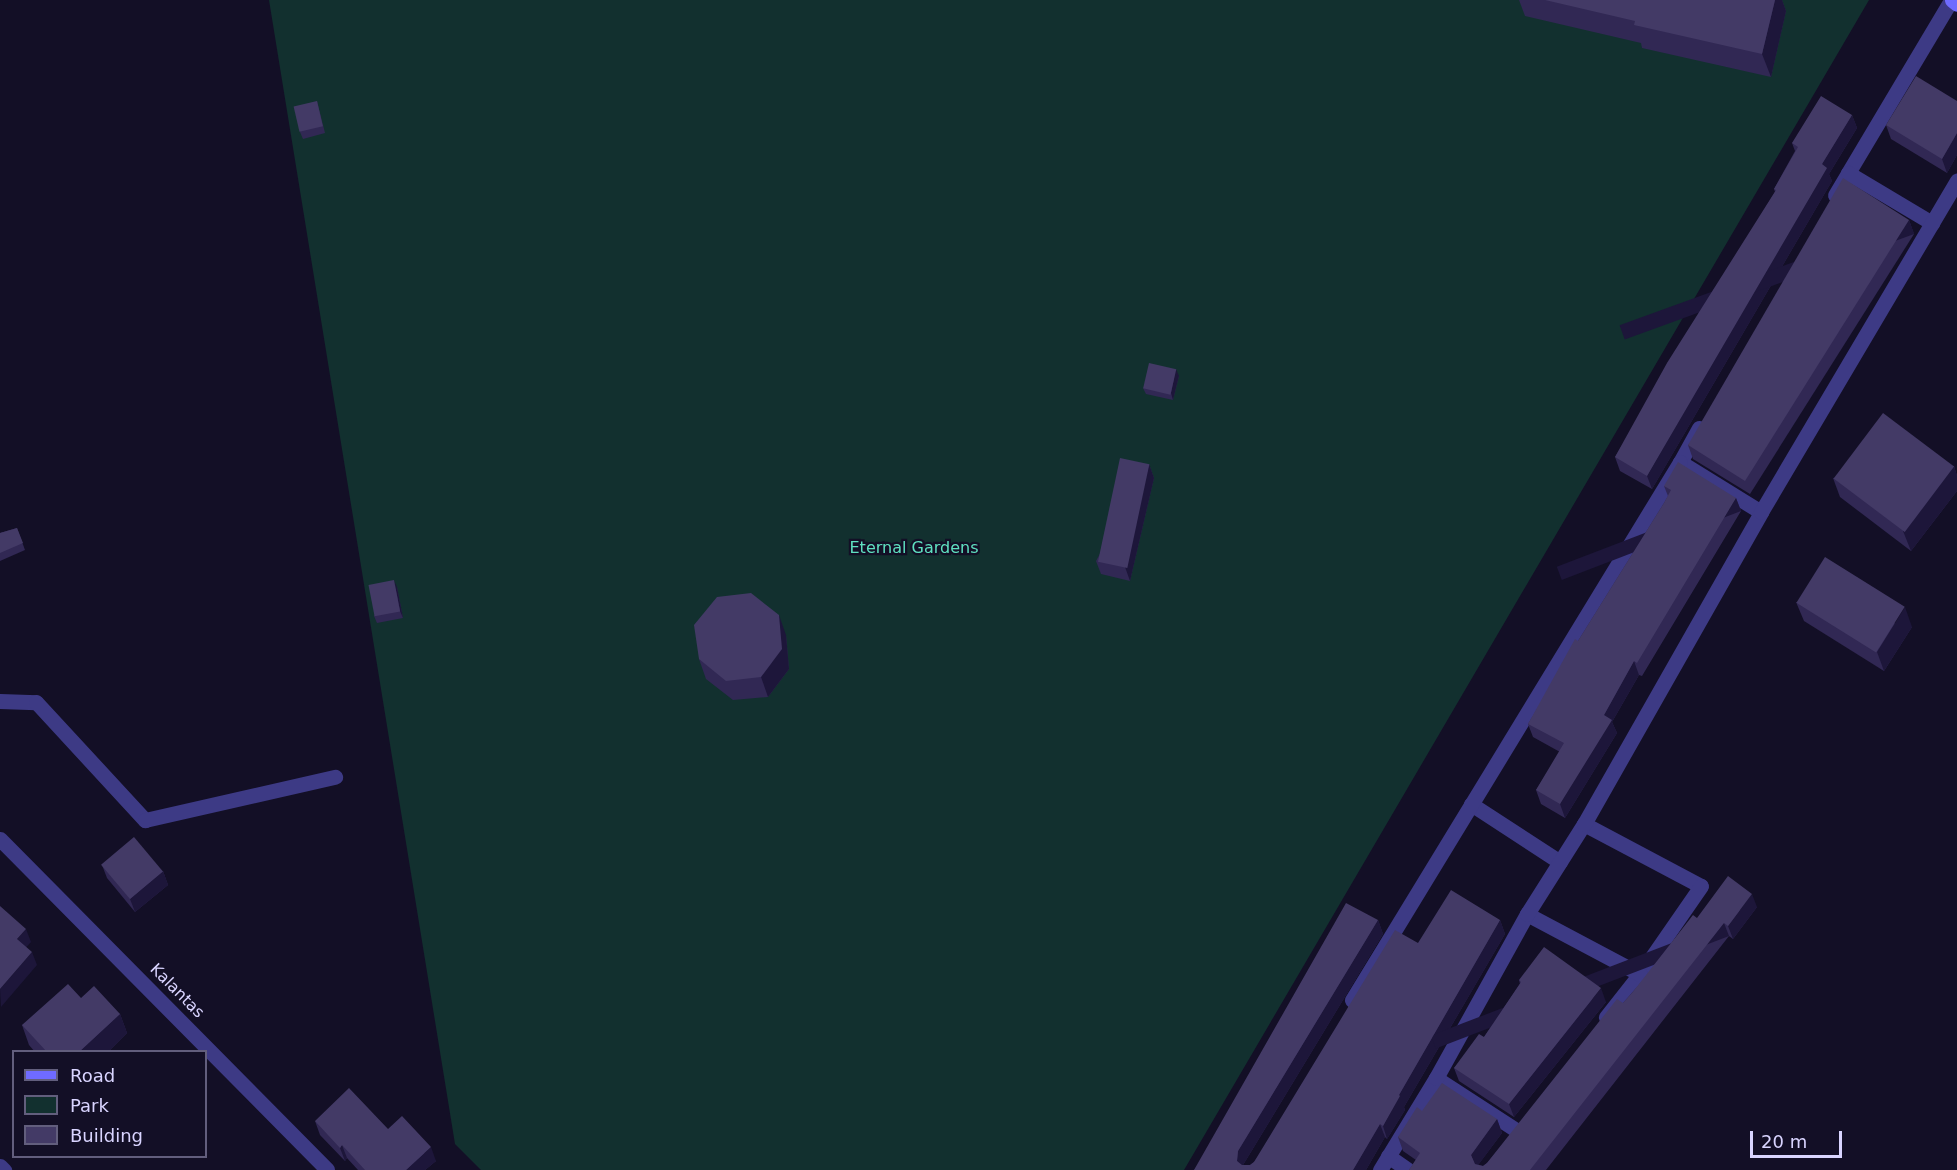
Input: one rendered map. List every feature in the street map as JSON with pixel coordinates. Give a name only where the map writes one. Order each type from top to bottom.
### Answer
[{"type":"main road","points":[[1951,0],[1957,4]]},
{"type":"street","points":[[1830,204],[1951,0]]},
{"type":"street","points":[[1848,173],[1932,223]]},
{"type":"street","points":[[1380,1170],[1436,1078],[1527,914],[1584,824],[1761,512],[1957,181]]},
{"type":"street","points":[[1342,1017],[1710,410]]},
{"type":"street","points":[[1680,462],[1761,512]]},
{"type":"street","points":[[0,700],[36,702],[145,820],[335,777]]},
{"type":"street","points":[[1471,804],[1560,862]]},
{"type":"street","points":[[1584,824],[1701,886],[1640,974],[1597,1029]]},
{"type":"street","name":"Kalantas","points":[[0,839],[327,1170]]},
{"type":"street","points":[[1527,914],[1640,974]]},
{"type":"street","points":[[1436,1078],[1520,1126],[1504,1146]]},
{"type":"street","points":[[1388,1156],[1408,1170]]},
{"type":"street","points":[[0,1166],[4,1170]]},
{"type":"green space","name":"Eternal Gardens","points":[[269,0],[1869,0],[1184,1170],[481,1170],[455,1144]]},
{"type":"building","points":[[1545,0],[1775,0],[1762,54],[1634,25],[1635,21]]},
{"type":"building","points":[[1916,76],[1957,101],[1957,133],[1942,159],[1886,125]]},
{"type":"building","points":[[1821,96],[1852,115],[1822,164],[1827,168],[1647,476],[1615,457],[1667,363],[1776,190],[1774,189],[1798,147],[1792,143]]},
{"type":"building","points":[[317,101],[323,126],[299,132],[294,106]]},
{"type":"building","points":[[1843,178],[1909,220],[1745,481],[1688,445]]},
{"type":"building","points":[[1149,363],[1176,369],[1170,395],[1143,388]]},
{"type":"building","points":[[1883,413],[1954,467],[1905,532],[1834,478]]},
{"type":"building","points":[[1120,458],[1149,464],[1127,568],[1098,562]]},
{"type":"building","points":[[1678,462],[1736,498],[1637,663],[1634,661],[1604,715],[1612,720],[1560,804],[1536,790],[1564,743],[1528,724],[1575,639],[1578,641],[1664,503],[1671,490],[1664,486]]},
{"type":"building","points":[[17,528],[23,543],[0,553],[0,533]]},
{"type":"building","points":[[1825,557],[1905,607],[1876,653],[1796,603]]},
{"type":"building","points":[[394,580],[400,611],[375,616],[368,585]]},
{"type":"building","points":[[751,593],[779,615],[782,649],[761,677],[726,681],[699,659],[694,625],[717,597]]},
{"type":"building","points":[[134,837],[163,871],[130,899],[101,865]]},
{"type":"building","points":[[1728,876],[1752,894],[1728,926],[1724,923],[1530,1170],[1409,1170],[1420,1153],[1398,1137],[1417,1107],[1422,1111],[1442,1083],[1497,1119],[1471,1155],[1475,1164],[1483,1166],[1487,1163],[1617,999],[1623,1003],[1693,915],[1697,918]]},
{"type":"building","points":[[1451,890],[1500,920],[1383,1126],[1380,1124],[1353,1170],[1194,1170],[1346,903],[1378,920],[1238,1151],[1237,1161],[1242,1165],[1250,1165],[1254,1162],[1395,930],[1418,943]]},
{"type":"building","points":[[0,906],[26,929],[17,939],[32,952],[0,989]]},
{"type":"building","points":[[1544,947],[1601,988],[1509,1104],[1454,1068],[1479,1034],[1484,1037],[1521,982],[1519,980]]},
{"type":"building","points":[[68,984],[81,998],[94,986],[120,1014],[81,1050],[45,1050],[22,1025]]},
{"type":"building","points":[[349,1088],[388,1129],[402,1116],[431,1147],[406,1170],[365,1170],[315,1121]]}]
